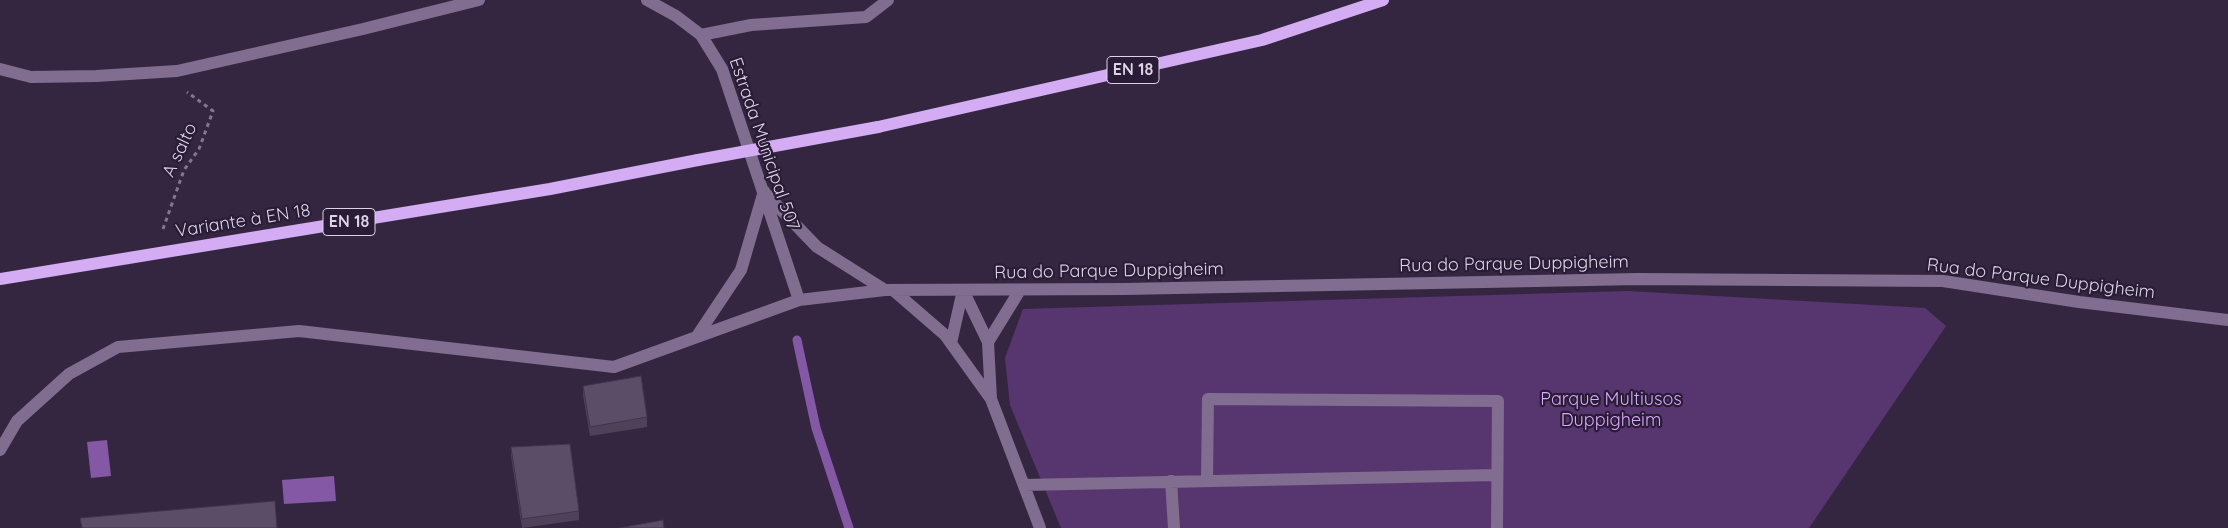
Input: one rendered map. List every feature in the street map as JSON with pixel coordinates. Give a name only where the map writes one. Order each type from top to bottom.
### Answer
[{"type":"main road","name":"Variante à EN 18","points":[[0,279],[550,189],[878,127],[1262,40],[1383,0]]},
{"type":"street","points":[[0,69],[32,76],[96,76],[176,71],[363,29],[480,0]]},
{"type":"street","name":"Estrada Municipal 507","points":[[647,0],[676,16],[701,35],[722,68],[799,300]]},
{"type":"street","points":[[701,35],[750,25],[866,17],[888,0]]},
{"type":"street","points":[[764,191],[817,247],[889,290],[945,335],[991,399],[1040,528]]},
{"type":"street","points":[[697,336],[741,270],[764,191]]},
{"type":"street","name":"Rua do Parque Duppigheim","points":[[0,450],[16,421],[69,374],[118,347],[299,331],[614,367],[799,300],[889,290],[1020,290],[1638,279],[1943,281],[2079,302],[2228,320]]},
{"type":"street","points":[[951,343],[964,290]]},
{"type":"street","points":[[964,290],[988,342],[991,399]]},
{"type":"street","points":[[988,342],[1020,290]]},
{"type":"street","points":[[1207,480],[1208,399],[1498,400],[1497,528]]},
{"type":"street","points":[[1024,485],[1498,475]]},
{"type":"street","points":[[1171,481],[1174,528]]},
{"type":"path","name":"A salto","points":[[154,254],[184,170],[199,149],[213,111],[188,93],[176,71]]},
{"type":"green space","name":"Parque Multiusos Duppigheim","points":[[1628,291],[1925,308],[1946,326],[1809,528],[1061,528],[1010,405],[1005,358],[1023,309]]},
{"type":"shaded area","points":[[107,440],[111,476],[91,478],[87,442]]},
{"type":"shaded area","points":[[334,476],[336,501],[284,504],[282,480]]},
{"type":"building","points":[[641,376],[647,417],[590,427],[583,386]]},
{"type":"building","points":[[570,444],[579,511],[522,519],[511,447]]},
{"type":"building","points":[[275,501],[277,528],[82,528],[80,518]]},
{"type":"building","points":[[663,520],[664,528],[619,528]]},
{"type":"waterway","points":[[797,340],[816,428],[849,528]]}]
